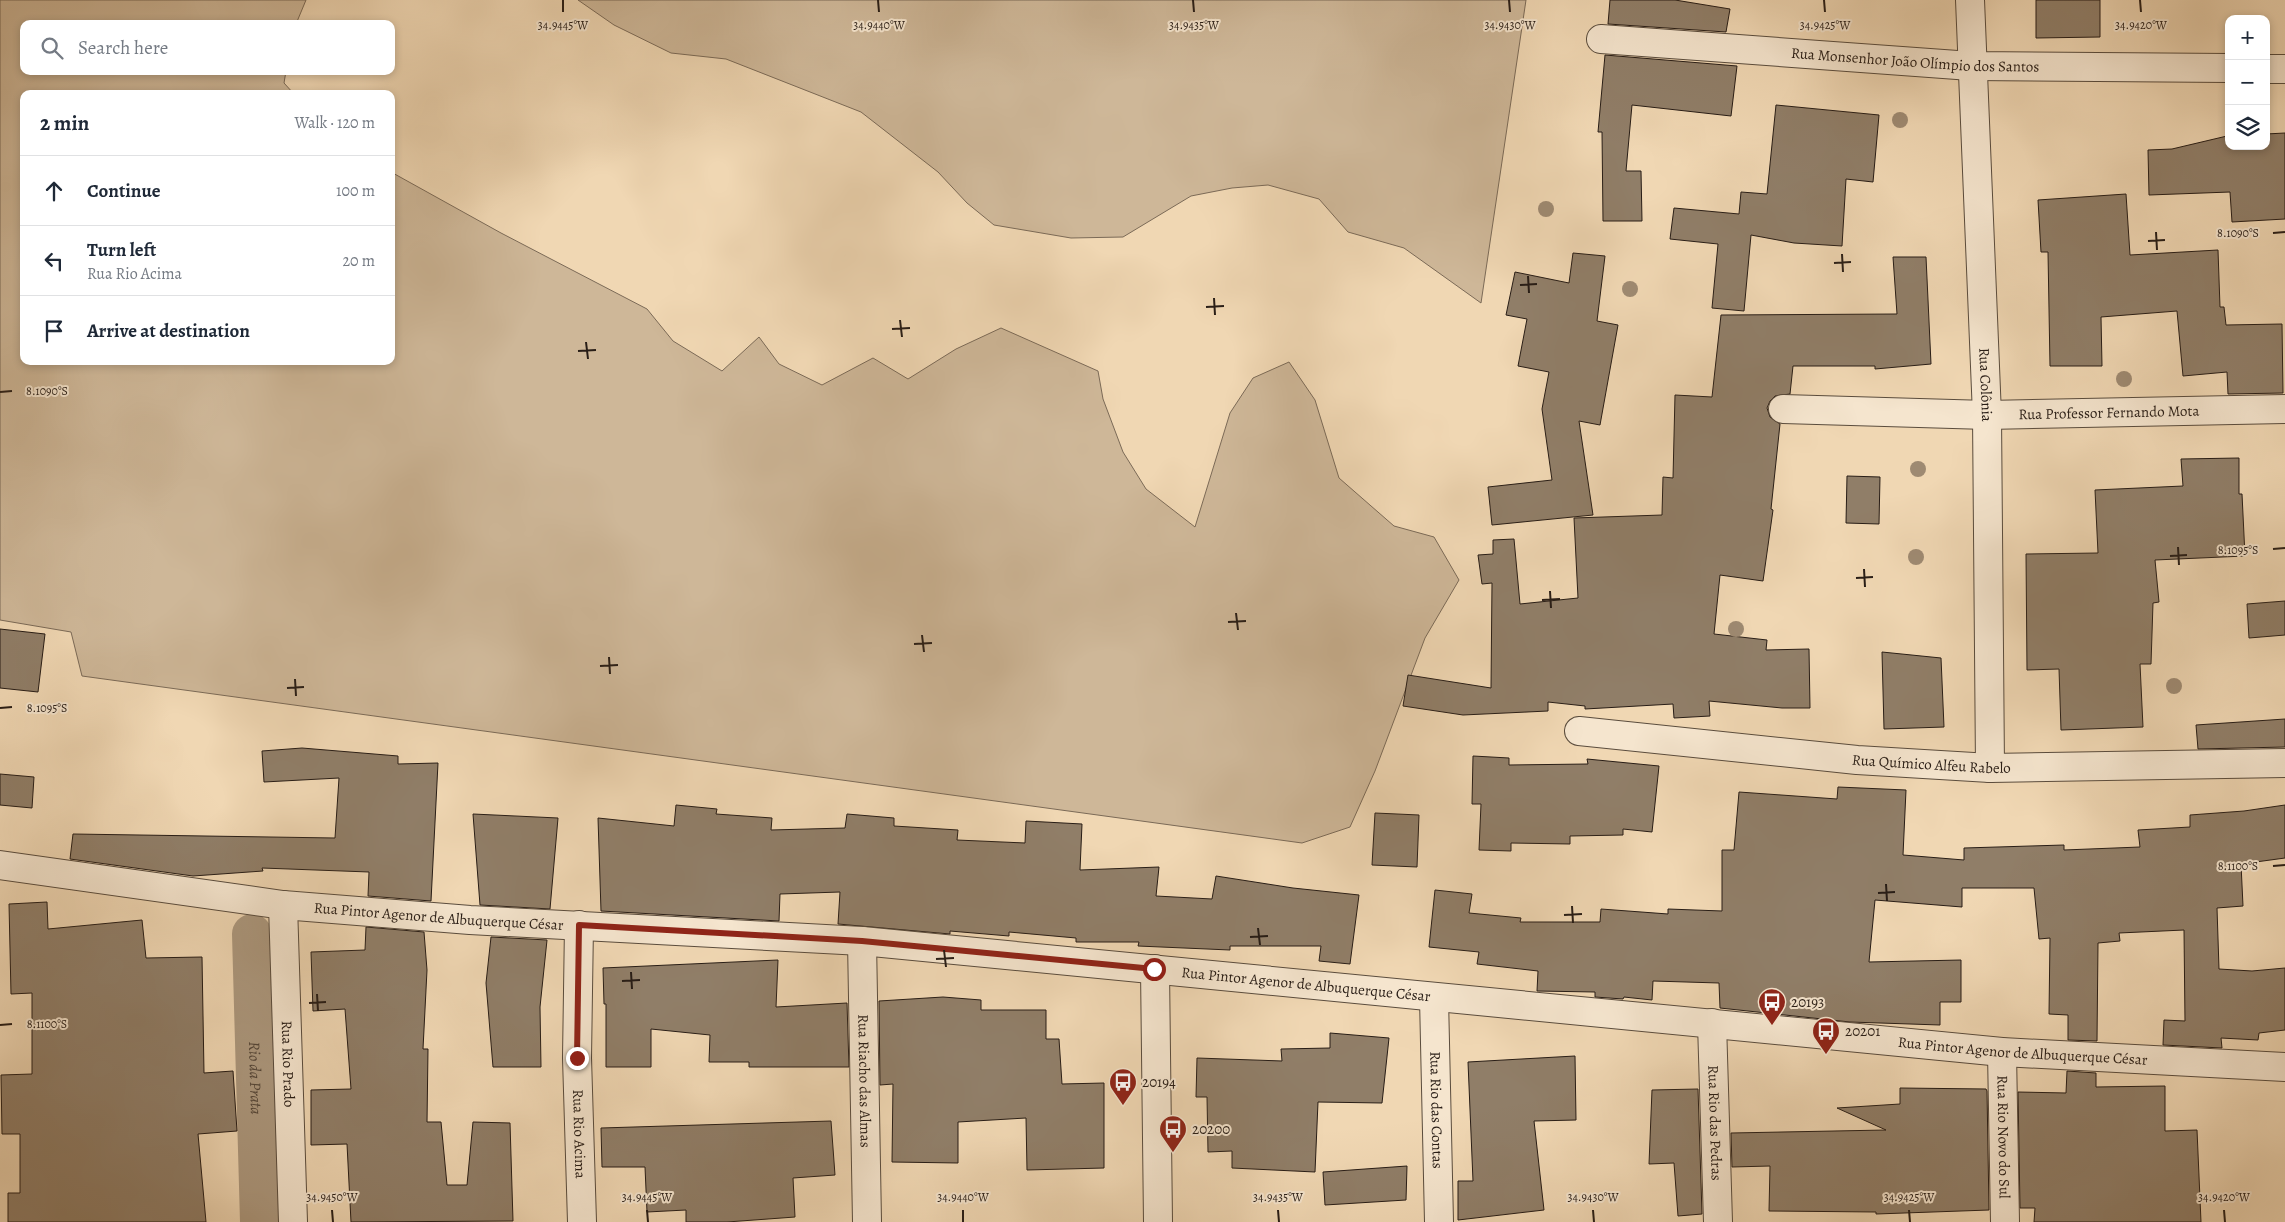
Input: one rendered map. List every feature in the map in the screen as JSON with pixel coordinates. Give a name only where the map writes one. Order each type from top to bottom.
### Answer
[{"type":"street","name":"Rua Colônia","points":[[1970,0],[1971,66],[1987,415],[1990,768]]},
{"type":"street","name":"Rua Monsenhor João Olímpio dos Santos","points":[[1601,38],[1971,66],[2225,68]]},
{"type":"street","points":[[2270,69],[2285,69]]},
{"type":"street","name":"Rua Professor Fernando Mota","points":[[1783,409],[1987,415],[2285,409]]},
{"type":"street","name":"Rua Químico Alfeu Rabelo","points":[[1579,731],[1857,760],[1990,768],[2285,763]]},
{"type":"street","name":"Rua Pintor Agenor de Albuquerque César","points":[[0,865],[283,905],[470,920],[862,941],[2002,1052],[2285,1067]]},
{"type":"street","name":"Rua Rio Prado","points":[[283,905],[293,1222]]},
{"type":"street","name":"Rua Rio Acima","points":[[579,925],[577,1058],[582,1222]]},
{"type":"street","name":"Rua Riacho das Almas","points":[[862,941],[867,1222]]},
{"type":"street","points":[[1154,969],[1158,1222]]},
{"type":"street","name":"Rua Rio das Contas","points":[[1434,998],[1438,1222]]},
{"type":"street","name":"Rua Rio das Pedras","points":[[1712,1023],[1718,1222]]},
{"type":"street","name":"Rua Rio Novo do Sul","points":[[2002,1052],[2005,1222]]},
{"type":"shaded area","points":[[0,0],[306,0],[298,20],[20,20],[20,75],[285,75],[284,83],[290,90],[20,90],[20,365],[395,365],[395,174],[501,233],[647,309],[673,341],[722,371],[759,337],[779,364],[822,385],[873,358],[908,379],[956,349],[1001,328],[1098,371],[1103,399],[1123,452],[1146,489],[1195,527],[1230,413],[1253,378],[1289,362],[1315,400],[1339,478],[1394,526],[1434,537],[1459,580],[1425,638],[1375,771],[1350,827],[1302,843],[82,676],[71,632],[0,620]]},
{"type":"shaded area","points":[[578,0],[1526,0],[1481,303],[1404,248],[1348,232],[1319,199],[1268,185],[1232,188],[1191,196],[1123,237],[1071,238],[994,225],[967,203],[938,172],[861,112],[726,59],[671,53],[614,25]]},
{"type":"building","points":[[1610,0],[1675,0],[1730,9],[1726,32],[1608,24]]},
{"type":"building","points":[[2036,0],[2100,0],[2100,37],[2036,38]]},
{"type":"building","points":[[1605,55],[1737,66],[1731,116],[1632,105],[1626,171],[1641,171],[1642,221],[1603,221],[1602,132],[1598,132]]},
{"type":"building","points":[[1776,105],[1879,115],[1873,182],[1846,179],[1842,246],[1794,243],[1751,235],[1744,311],[1712,308],[1718,244],[1670,239],[1674,208],[1739,214],[1741,192],[1767,194]]},
{"type":"building","points":[[2285,133],[2285,219],[2232,222],[2230,192],[2149,195],[2148,150],[2172,149],[2225,136],[2225,150],[2270,150],[2270,134]]},
{"type":"building","points":[[2126,194],[2130,255],[2218,250],[2220,307],[2224,307],[2226,325],[2282,324],[2283,393],[2228,394],[2227,372],[2183,376],[2177,311],[2101,317],[2102,366],[2050,366],[2048,252],[2041,252],[2038,200]]},
{"type":"building","points":[[1573,253],[1605,256],[1597,321],[1618,325],[1600,425],[1579,421],[1593,515],[1492,525],[1488,487],[1552,480],[1542,409],[1549,372],[1518,366],[1527,319],[1506,315],[1515,272],[1569,283]]},
{"type":"building","points":[[1893,257],[1926,257],[1931,364],[1875,369],[1875,366],[1793,366],[1790,394],[1775,396],[1767,408],[1770,417],[1780,424],[1771,509],[1773,510],[1763,581],[1720,575],[1714,634],[1767,640],[1766,650],[1809,649],[1810,708],[1782,708],[1709,701],[1710,716],[1674,718],[1673,704],[1585,709],[1585,706],[1548,702],[1548,711],[1463,715],[1403,706],[1408,675],[1491,688],[1492,583],[1482,584],[1478,555],[1493,554],[1493,540],[1514,539],[1520,604],[1578,598],[1574,518],[1662,515],[1663,477],[1673,478],[1675,395],[1712,397],[1721,315],[1897,314]]},
{"type":"building","points":[[2239,458],[2239,494],[2242,494],[2245,556],[2155,560],[2159,602],[2153,603],[2151,664],[2140,664],[2143,727],[2061,730],[2059,669],[2027,670],[2026,554],[2098,553],[2095,490],[2183,486],[2181,459]]},
{"type":"building","points":[[1847,476],[1880,477],[1879,524],[1846,523]]},
{"type":"building","points":[[2285,601],[2285,635],[2249,638],[2247,604]]},
{"type":"building","points":[[0,629],[45,634],[38,692],[0,688]]},
{"type":"building","points":[[1882,652],[1941,658],[1944,727],[1884,729]]},
{"type":"building","points":[[2285,719],[2285,747],[2198,749],[2196,725]]},
{"type":"building","points":[[302,748],[398,756],[398,764],[438,763],[431,901],[368,896],[369,872],[262,868],[263,871],[193,876],[70,859],[73,834],[335,838],[339,778],[264,782],[262,751]]},
{"type":"building","points":[[1473,756],[1509,758],[1509,765],[1588,764],[1587,759],[1659,766],[1652,832],[1623,829],[1623,835],[1570,836],[1570,844],[1511,843],[1511,851],[1479,850],[1481,804],[1472,804]]},
{"type":"building","points":[[0,774],[34,777],[32,808],[0,805]]},
{"type":"building","points":[[1838,787],[1906,790],[1903,855],[1964,860],[1964,848],[2064,845],[2064,850],[2140,847],[2138,830],[2190,827],[2190,815],[2244,811],[2285,805],[2285,858],[2241,864],[2243,906],[2217,908],[2219,969],[2252,971],[2285,968],[2285,1030],[2259,1033],[2258,1040],[2221,1038],[2222,1048],[2163,1045],[2164,1020],[2185,1021],[2184,930],[2119,933],[2120,941],[2098,943],[2097,1041],[2068,1040],[2068,1015],[2049,1014],[2050,938],[2039,939],[2034,888],[1962,888],[1962,907],[1875,900],[1869,962],[1961,960],[1961,1002],[1940,1002],[1940,1025],[1850,1022],[1720,1008],[1719,983],[1653,981],[1652,1000],[1624,997],[1623,999],[1595,997],[1595,992],[1537,991],[1538,971],[1477,964],[1479,952],[1429,947],[1435,890],[1472,894],[1469,913],[1521,918],[1520,922],[1600,922],[1601,909],[1668,914],[1668,909],[1722,911],[1722,850],[1734,850],[1739,792],[1837,799]]},
{"type":"building","points":[[676,805],[717,809],[716,814],[772,818],[771,830],[845,828],[847,814],[894,818],[894,826],[958,830],[957,840],[1025,843],[1026,821],[1082,824],[1080,870],[1159,867],[1156,896],[1212,899],[1216,876],[1293,888],[1359,895],[1350,964],[1319,961],[1321,946],[1230,946],[1230,950],[1138,946],[1139,942],[1076,942],[1076,938],[1009,932],[1009,936],[950,931],[950,934],[838,924],[840,892],[780,894],[779,921],[601,911],[598,818],[674,826]]},
{"type":"building","points":[[1375,813],[1419,815],[1417,867],[1372,865]]},
{"type":"building","points":[[473,814],[558,818],[550,909],[480,905]]},
{"type":"building","points":[[47,902],[48,929],[142,920],[146,958],[202,957],[204,1073],[233,1071],[237,1131],[198,1134],[206,1222],[8,1222],[8,1193],[20,1193],[20,1134],[2,1134],[1,1075],[32,1074],[32,993],[11,994],[9,904]]},
{"type":"building","points":[[366,927],[424,932],[427,970],[423,1049],[428,1049],[427,1122],[441,1122],[447,1185],[467,1185],[473,1122],[510,1123],[513,1221],[351,1222],[347,1144],[311,1145],[311,1090],[351,1089],[345,1009],[313,1011],[311,952],[365,950]]},
{"type":"building","points":[[491,937],[547,940],[540,1007],[541,1067],[493,1067],[486,983]]},
{"type":"building","points":[[778,960],[776,1007],[847,1003],[849,1067],[749,1067],[749,1062],[709,1062],[710,1035],[651,1029],[651,1067],[606,1067],[606,1004],[604,1004],[603,968]]},
{"type":"building","points":[[943,997],[981,1000],[981,1010],[1046,1010],[1046,1039],[1059,1039],[1062,1084],[1104,1083],[1104,1168],[1027,1170],[1026,1118],[958,1122],[958,1163],[892,1162],[893,1084],[880,1085],[879,1001]]},
{"type":"building","points":[[1330,1033],[1389,1038],[1382,1103],[1318,1102],[1315,1172],[1232,1168],[1232,1151],[1208,1152],[1207,1097],[1196,1097],[1197,1058],[1282,1061],[1281,1049],[1330,1048]]},
{"type":"building","points":[[1575,1056],[1576,1120],[1534,1121],[1544,1210],[1458,1220],[1458,1181],[1473,1181],[1468,1062]]},
{"type":"building","points":[[2067,1071],[2096,1073],[2096,1087],[2165,1086],[2165,1131],[2197,1130],[2201,1222],[2034,1222],[2035,1208],[2020,1208],[2018,1092],[2066,1093]]},
{"type":"building","points":[[1900,1088],[1986,1089],[1989,1210],[1876,1214],[1876,1212],[1769,1211],[1770,1166],[1732,1167],[1731,1133],[1886,1130],[1837,1108],[1900,1104]]},
{"type":"building","points":[[1698,1089],[1702,1214],[1678,1216],[1674,1163],[1649,1164],[1652,1090]]},
{"type":"building","points":[[831,1121],[835,1175],[793,1178],[795,1217],[727,1222],[686,1222],[686,1210],[647,1212],[645,1167],[602,1167],[601,1128]]},
{"type":"building","points":[[1407,1166],[1406,1200],[1325,1205],[1323,1172]]},
{"type":"waterway","name":"Rio da Prata","points":[[252,934],[260,1222]]},
{"type":"place","name":"20193","points":[[1772,1026]]},
{"type":"place","name":"20201","points":[[1826,1055]]},
{"type":"place","name":"20194","points":[[1123,1106]]},
{"type":"place","name":"20200","points":[[1173,1153]]},
{"type":"route","points":[[577,1058],[579,925],[862,941],[1154,969]]}]
